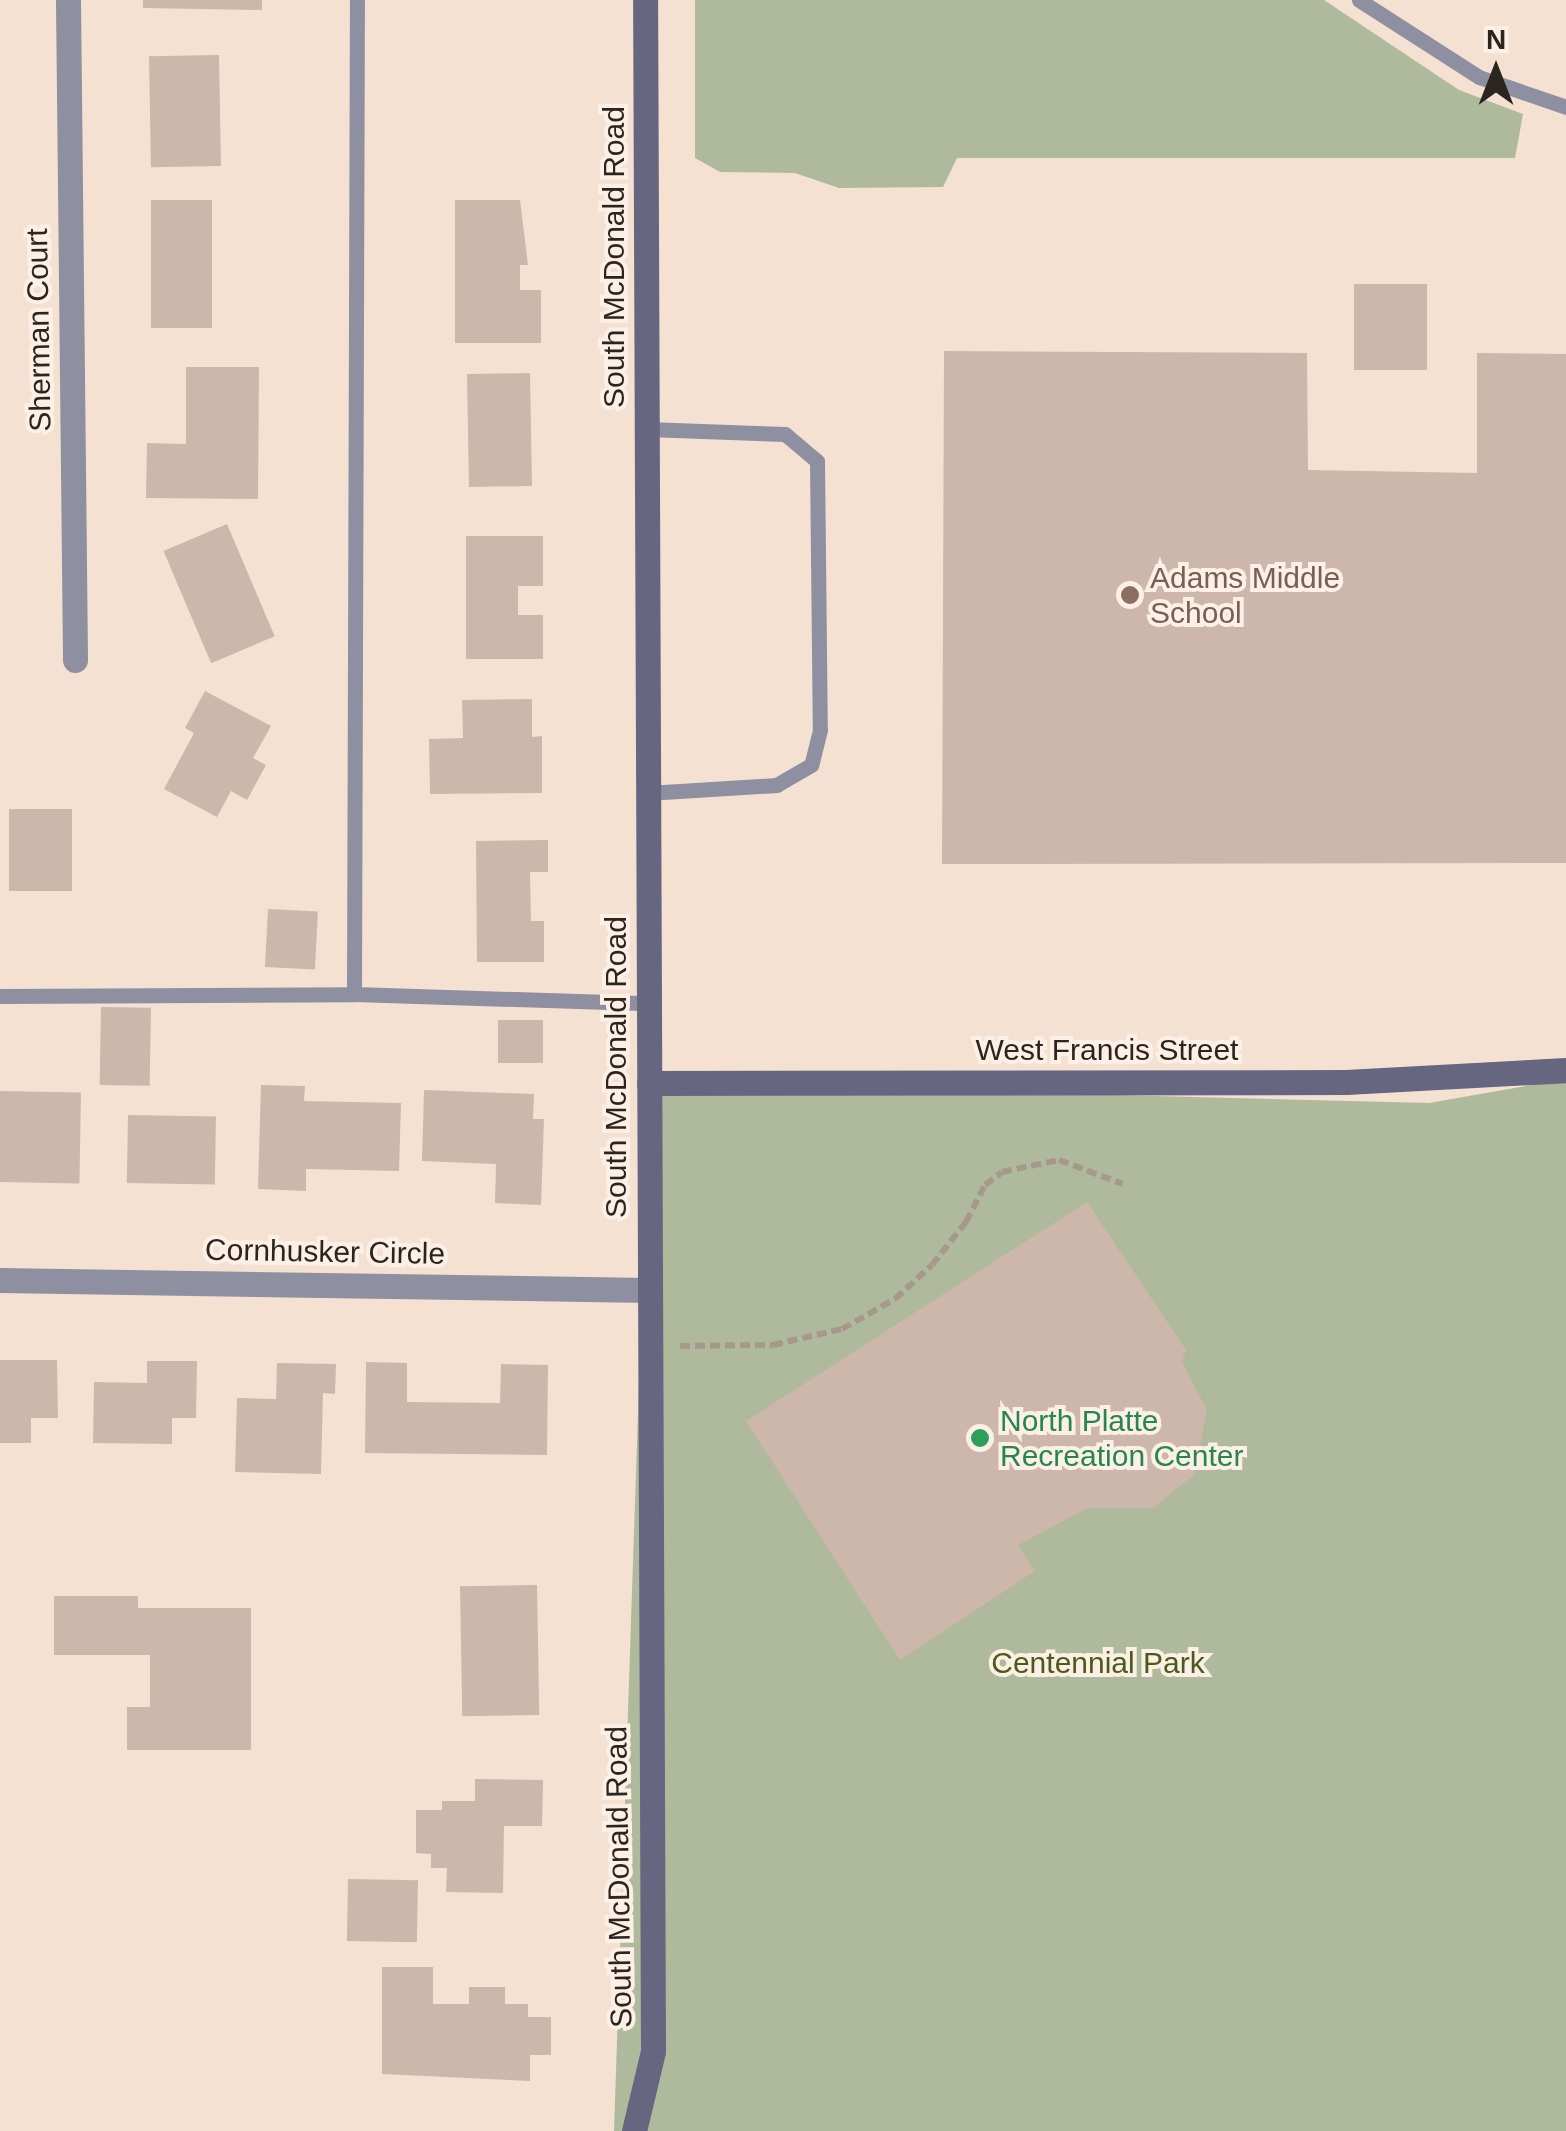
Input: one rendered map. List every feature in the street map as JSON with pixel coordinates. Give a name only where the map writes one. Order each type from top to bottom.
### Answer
[{"type":"street","name":"Sherman Court","points":[[68,0],[75,660]]},
{"type":"street","name":"South McDonald Road","points":[[634,2131],[653,2052],[646,0]]},
{"type":"street","name":"West Francis Street","points":[[649,1084],[1346,1082],[1566,1070]]},
{"type":"street","name":"Cornhusker Circle","points":[[0,1280],[649,1290]]},
{"type":"lane","points":[[354,994],[357,0]]},
{"type":"lane","points":[[1359,0],[1479,77],[1566,107]]},
{"type":"lane","points":[[647,429],[785,434],[818,461],[820,730],[811,764],[777,785],[647,793]]},
{"type":"lane","points":[[0,996],[354,994],[648,1003]]},
{"type":"path","points":[[649,1344],[772,1345],[842,1329],[894,1299],[932,1264],[966,1222],[985,1186],[1032,1161],[1060,1160],[1123,1184]]},
{"type":"green space","points":[[695,0],[1324,0],[1459,90],[1523,114],[1515,158],[957,158],[943,187],[839,188],[795,173],[720,172],[695,158]]},
{"type":"green space","name":"Centennial Park","points":[[1566,1079],[1566,2131],[614,2131],[649,1083],[1429,1103]]},
{"type":"building","points":[[143,0],[262,0],[262,10],[143,8]]},
{"type":"building","points":[[219,55],[221,166],[151,167],[149,56]]},
{"type":"building","points":[[151,200],[212,200],[212,328],[151,328]]},
{"type":"building","points":[[455,200],[520,200],[528,265],[520,265],[520,290],[541,290],[541,343],[455,343]]},
{"type":"building","points":[[1354,284],[1427,284],[1427,370],[1354,370]]},
{"type":"building","points":[[944,351],[1307,353],[1308,470],[1477,473],[1477,353],[1566,354],[1566,863],[942,864]]},
{"type":"building","points":[[186,367],[259,367],[258,499],[146,498],[147,443],[186,444]]},
{"type":"building","points":[[530,373],[532,486],[469,487],[467,374]]},
{"type":"building","points":[[227,524],[275,636],[211,663],[163,551]]},
{"type":"building","points":[[466,536],[543,536],[543,586],[518,586],[518,615],[543,615],[543,659],[466,659]]},
{"type":"building","points":[[205,691],[271,726],[253,758],[266,765],[247,800],[231,791],[217,817],[164,789],[194,733],[185,728]]},
{"type":"building","points":[[532,699],[532,737],[542,736],[542,793],[430,794],[429,739],[463,738],[462,700]]},
{"type":"building","points":[[9,809],[72,809],[72,891],[9,891]]},
{"type":"building","points":[[548,840],[548,872],[530,872],[531,921],[544,921],[544,962],[477,962],[476,841]]},
{"type":"building","points":[[268,909],[318,912],[315,970],[265,967]]},
{"type":"building","points":[[101,1007],[151,1008],[150,1086],[100,1085]]},
{"type":"building","points":[[498,1020],[543,1020],[543,1063],[498,1063]]},
{"type":"building","points":[[261,1085],[305,1086],[304,1101],[401,1103],[399,1171],[306,1169],[306,1191],[258,1189]]},
{"type":"building","points":[[424,1090],[534,1094],[533,1119],[544,1119],[541,1205],[495,1203],[496,1164],[422,1161]]},
{"type":"building","points":[[0,1091],[81,1092],[79,1183],[0,1182]]},
{"type":"building","points":[[128,1115],[216,1117],[215,1185],[127,1183]]},
{"type":"building","name":"North Platte Recreation Center","points":[[1087,1202],[1186,1350],[1182,1362],[1207,1410],[1195,1474],[1153,1508],[1088,1508],[1018,1545],[1035,1571],[900,1660],[746,1421]]},
{"type":"building","points":[[0,1360],[57,1360],[58,1418],[31,1418],[31,1443],[0,1443]]},
{"type":"building","points":[[147,1361],[197,1361],[196,1418],[172,1418],[172,1444],[93,1443],[94,1382],[147,1383]]},
{"type":"building","points":[[366,1362],[407,1363],[407,1402],[500,1403],[501,1364],[548,1365],[547,1455],[365,1453]]},
{"type":"building","points":[[277,1363],[336,1364],[335,1394],[323,1393],[321,1474],[235,1472],[237,1398],[276,1399]]},
{"type":"building","points":[[537,1585],[539,1715],[462,1716],[460,1586]]},
{"type":"building","points":[[54,1596],[138,1596],[138,1608],[251,1608],[251,1750],[127,1750],[127,1707],[150,1707],[150,1655],[54,1655]]},
{"type":"building","points":[[475,1779],[543,1780],[542,1826],[504,1826],[503,1893],[446,1892],[447,1868],[431,1868],[431,1854],[416,1853],[416,1810],[442,1810],[442,1801],[475,1801]]},
{"type":"building","points":[[348,1879],[418,1880],[417,1942],[347,1941]]},
{"type":"building","points":[[382,1967],[433,1967],[433,2004],[469,2004],[469,1987],[505,1987],[505,2004],[528,2004],[528,2017],[551,2017],[551,2055],[530,2055],[530,2081],[382,2074]]},
{"type":"place","name":"Adams Middle School","points":[[1130,595]]},
{"type":"place","name":"North Platte Recreation Center","points":[[980,1438]]}]
